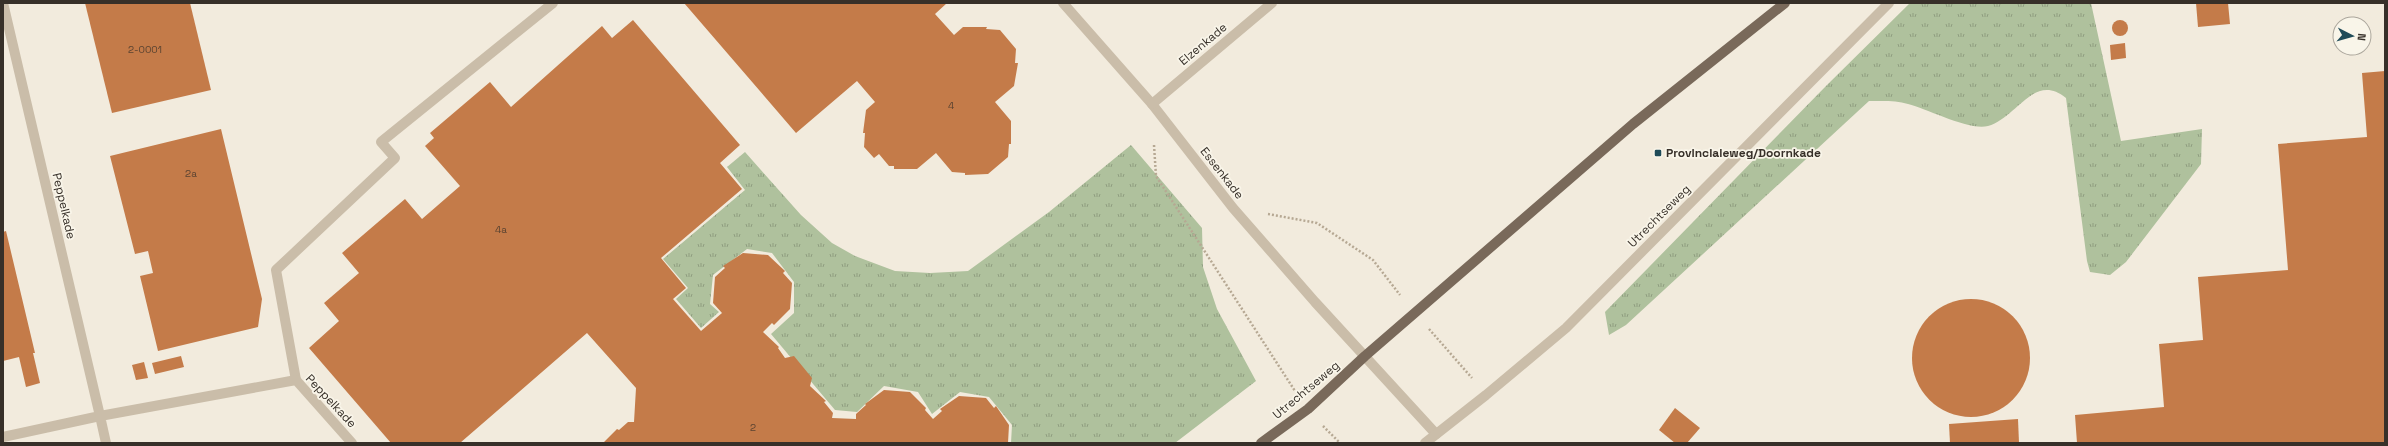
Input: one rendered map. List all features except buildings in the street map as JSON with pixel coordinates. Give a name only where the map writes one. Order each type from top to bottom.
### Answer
[{"type":"main road","name":"Utrechtseweg","points":[[1261,443],[1308,409],[1365,356],[1633,124],[1785,3]]},
{"type":"street","name":"Peppelkade","points":[[3,3],[106,443]]},
{"type":"street","points":[[296,380],[276,270],[395,158],[381,142],[553,3]]},
{"type":"street","name":"Essenkade","points":[[1063,3],[1152,104],[1233,208],[1315,302],[1365,356]]},
{"type":"street","name":"Elzenkade","points":[[1152,104],[1272,3]]},
{"type":"street","name":"Utrechtseweg","points":[[1425,443],[1486,395],[1566,328],[1890,3]]},
{"type":"street","points":[[1365,356],[1436,434]]},
{"type":"street","name":"Peppelkade","points":[[3,437],[100,416],[296,380],[352,443]]},
{"type":"path","points":[[1152,104],[1156,176],[1308,409],[1340,443]]},
{"type":"path","points":[[1233,208],[1316,223],[1373,260],[1415,313],[1486,395]]},
{"type":"green space","points":[[1910,3],[2091,3],[2121,141],[2202,129],[2201,164],[2126,262],[2110,275],[2090,272],[2087,261],[2066,98],[2055,91],[2045,90],[2035,93],[1999,121],[1988,126],[1980,127],[1960,123],[1899,102],[1869,101],[1626,325],[1609,335],[1605,312],[1826,86]]},
{"type":"green space","points":[[1131,145],[1202,228],[1203,267],[1217,309],[1256,381],[1175,443],[1011,443],[1012,425],[989,397],[960,392],[932,414],[918,392],[884,386],[857,412],[835,410],[771,334],[794,313],[794,282],[772,253],[747,249],[713,275],[710,304],[719,312],[701,328],[676,299],[688,288],[663,259],[745,190],[727,167],[745,152],[801,215],[832,243],[855,256],[895,271],[930,273],[968,271],[1049,212]]},
{"type":"place","name":"Provincialeweg/Doornkade","points":[[1658,153]]}]
